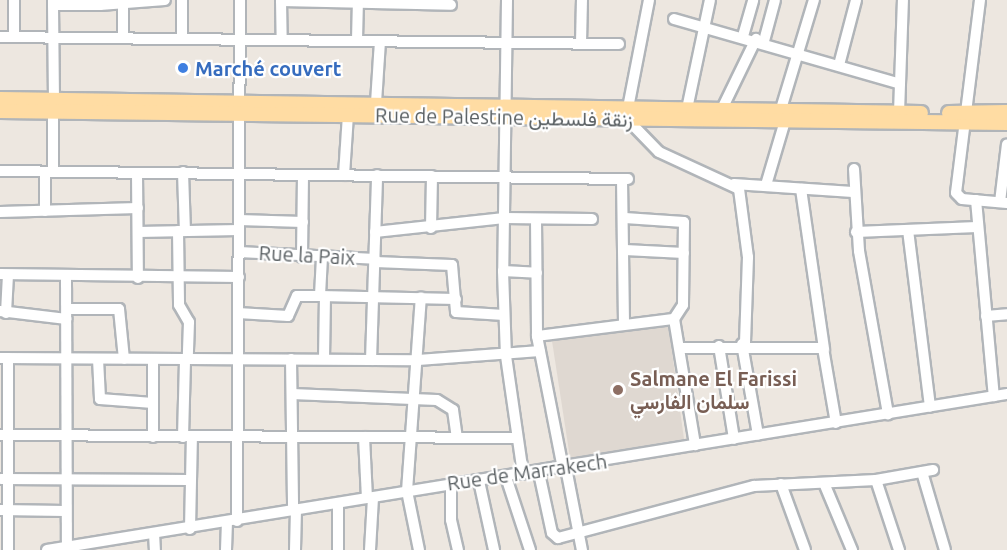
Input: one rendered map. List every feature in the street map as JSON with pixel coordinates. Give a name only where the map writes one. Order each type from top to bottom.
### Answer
[{"type":"main road","name":"Rue de Palestine زنقة فلسطين","points":[[0,99],[53,106]]},
{"type":"main road","name":"Rue de Palestine زنقة فلسطين","points":[[0,111],[53,106],[240,107],[376,103],[506,111]]},
{"type":"main road","name":"Rue de Palestine زنقة فلسطين","points":[[240,107],[348,114],[506,111],[966,118],[1007,112]]},
{"type":"main road","name":"Rue de Palestine زنقة فلسطين","points":[[626,113],[687,109],[722,109],[783,115],[899,113],[1007,123]]},
{"type":"street","points":[[14,0],[14,37]]},
{"type":"street","points":[[45,211],[53,106],[53,3],[123,3],[165,0]]},
{"type":"street","points":[[182,0],[182,38]]},
{"type":"street","points":[[226,550],[232,522],[238,436],[240,0]]},
{"type":"street","points":[[507,0],[502,271],[506,356],[523,474]]},
{"type":"street","points":[[581,43],[582,0]]},
{"type":"street","points":[[649,0],[626,113],[659,152],[734,184],[854,192]]},
{"type":"street","points":[[687,109],[710,0]]},
{"type":"street","points":[[743,36],[753,0]]},
{"type":"street","points":[[722,109],[760,40],[776,0]]},
{"type":"street","points":[[766,185],[814,0]]},
{"type":"street","points":[[839,65],[856,0]]},
{"type":"street","points":[[899,113],[903,0]]},
{"type":"street","points":[[980,0],[956,193],[976,200],[1004,202],[1007,144]]},
{"type":"street","points":[[282,39],[281,1],[451,5]]},
{"type":"street","points":[[357,40],[358,2]]},
{"type":"street","points":[[123,3],[123,37]]},
{"type":"street","points":[[674,19],[799,51],[900,84]]},
{"type":"street","points":[[0,37],[619,44]]},
{"type":"street","points":[[376,103],[380,41]]},
{"type":"street","points":[[344,175],[348,114]]},
{"type":"street","points":[[855,169],[856,232],[888,414]]},
{"type":"street","points":[[0,171],[625,179],[624,323]]},
{"type":"street","points":[[183,172],[177,277],[178,305],[189,322],[187,437],[190,529]]},
{"type":"street","points":[[137,173],[138,278]]},
{"type":"street","points":[[302,257],[303,175]]},
{"type":"street","points":[[371,360],[377,175]]},
{"type":"street","points":[[431,228],[432,177]]},
{"type":"street","points":[[734,184],[745,210],[743,344],[758,435]]},
{"type":"street","points":[[801,189],[836,423]]},
{"type":"street","points":[[976,200],[994,396]]},
{"type":"street","points":[[0,212],[138,208]]},
{"type":"street","points":[[375,232],[431,228],[504,218],[592,219]]},
{"type":"street","points":[[624,218],[683,220],[683,305],[674,319],[682,348],[695,445]]},
{"type":"street","points":[[536,219],[537,336],[582,550]]},
{"type":"street","points":[[138,232],[303,222]]},
{"type":"street","points":[[856,232],[977,227]]},
{"type":"street","points":[[908,230],[930,407]]},
{"type":"street","points":[[625,250],[684,253]]},
{"type":"street","name":"Rue la Paix","points":[[239,252],[452,265],[456,299]]},
{"type":"street","points":[[322,257],[324,359]]},
{"type":"street","points":[[502,271],[537,273]]},
{"type":"street","points":[[124,359],[119,309],[67,314],[3,312],[4,275],[66,278],[239,276]]},
{"type":"street","points":[[66,278],[68,359],[64,480],[67,547]]},
{"type":"street","points":[[238,313],[288,316],[297,296],[456,299],[458,314],[504,315]]},
{"type":"street","points":[[419,550],[407,491],[421,298]]},
{"type":"street","points":[[986,316],[1007,314]]},
{"type":"street","points":[[537,336],[624,323],[674,319]]},
{"type":"street","points":[[682,348],[743,344],[824,349]]},
{"type":"street","points":[[719,346],[734,439]]},
{"type":"street","points":[[8,550],[3,479],[4,358],[418,360],[506,356],[540,351]]},
{"type":"street","points":[[98,359],[100,399],[153,403]]},
{"type":"street","points":[[291,359],[290,435],[295,550]]},
{"type":"street","points":[[153,360],[153,438]]},
{"type":"street","points":[[292,394],[437,400],[453,410],[457,437]]},
{"type":"street","name":"Rue de Marrakech","points":[[50,550],[190,529],[407,491],[564,469],[1007,394]]},
{"type":"street","points":[[4,435],[153,438],[290,435],[517,438]]},
{"type":"street","points":[[364,437],[370,498],[370,550]]},
{"type":"street","points":[[539,472],[552,533],[558,538],[579,535],[754,486],[876,480],[933,470]]},
{"type":"street","points":[[922,472],[945,550]]},
{"type":"street","points":[[506,477],[530,550]]},
{"type":"street","points":[[3,479],[190,480]]},
{"type":"street","points":[[876,480],[899,550]]},
{"type":"street","points":[[479,481],[494,550]]},
{"type":"street","points":[[824,483],[852,550]]},
{"type":"street","points":[[452,484],[451,520],[458,550]]},
{"type":"street","points":[[781,484],[805,550]]},
{"type":"street","points":[[338,503],[338,550]]},
{"type":"street","points":[[4,510],[65,511]]},
{"type":"street","points":[[154,533],[154,550]]},
{"type":"shaded area","name":"Salmane El Farissi سلمان الفارسي","points":[[668,323],[684,439],[570,458],[552,341]]},
{"type":"place","name":"Marché couvert","points":[[183,68]]},
{"type":"place","name":"Salmane El Farissi سلمان الفارسي","points":[[618,390]]}]
